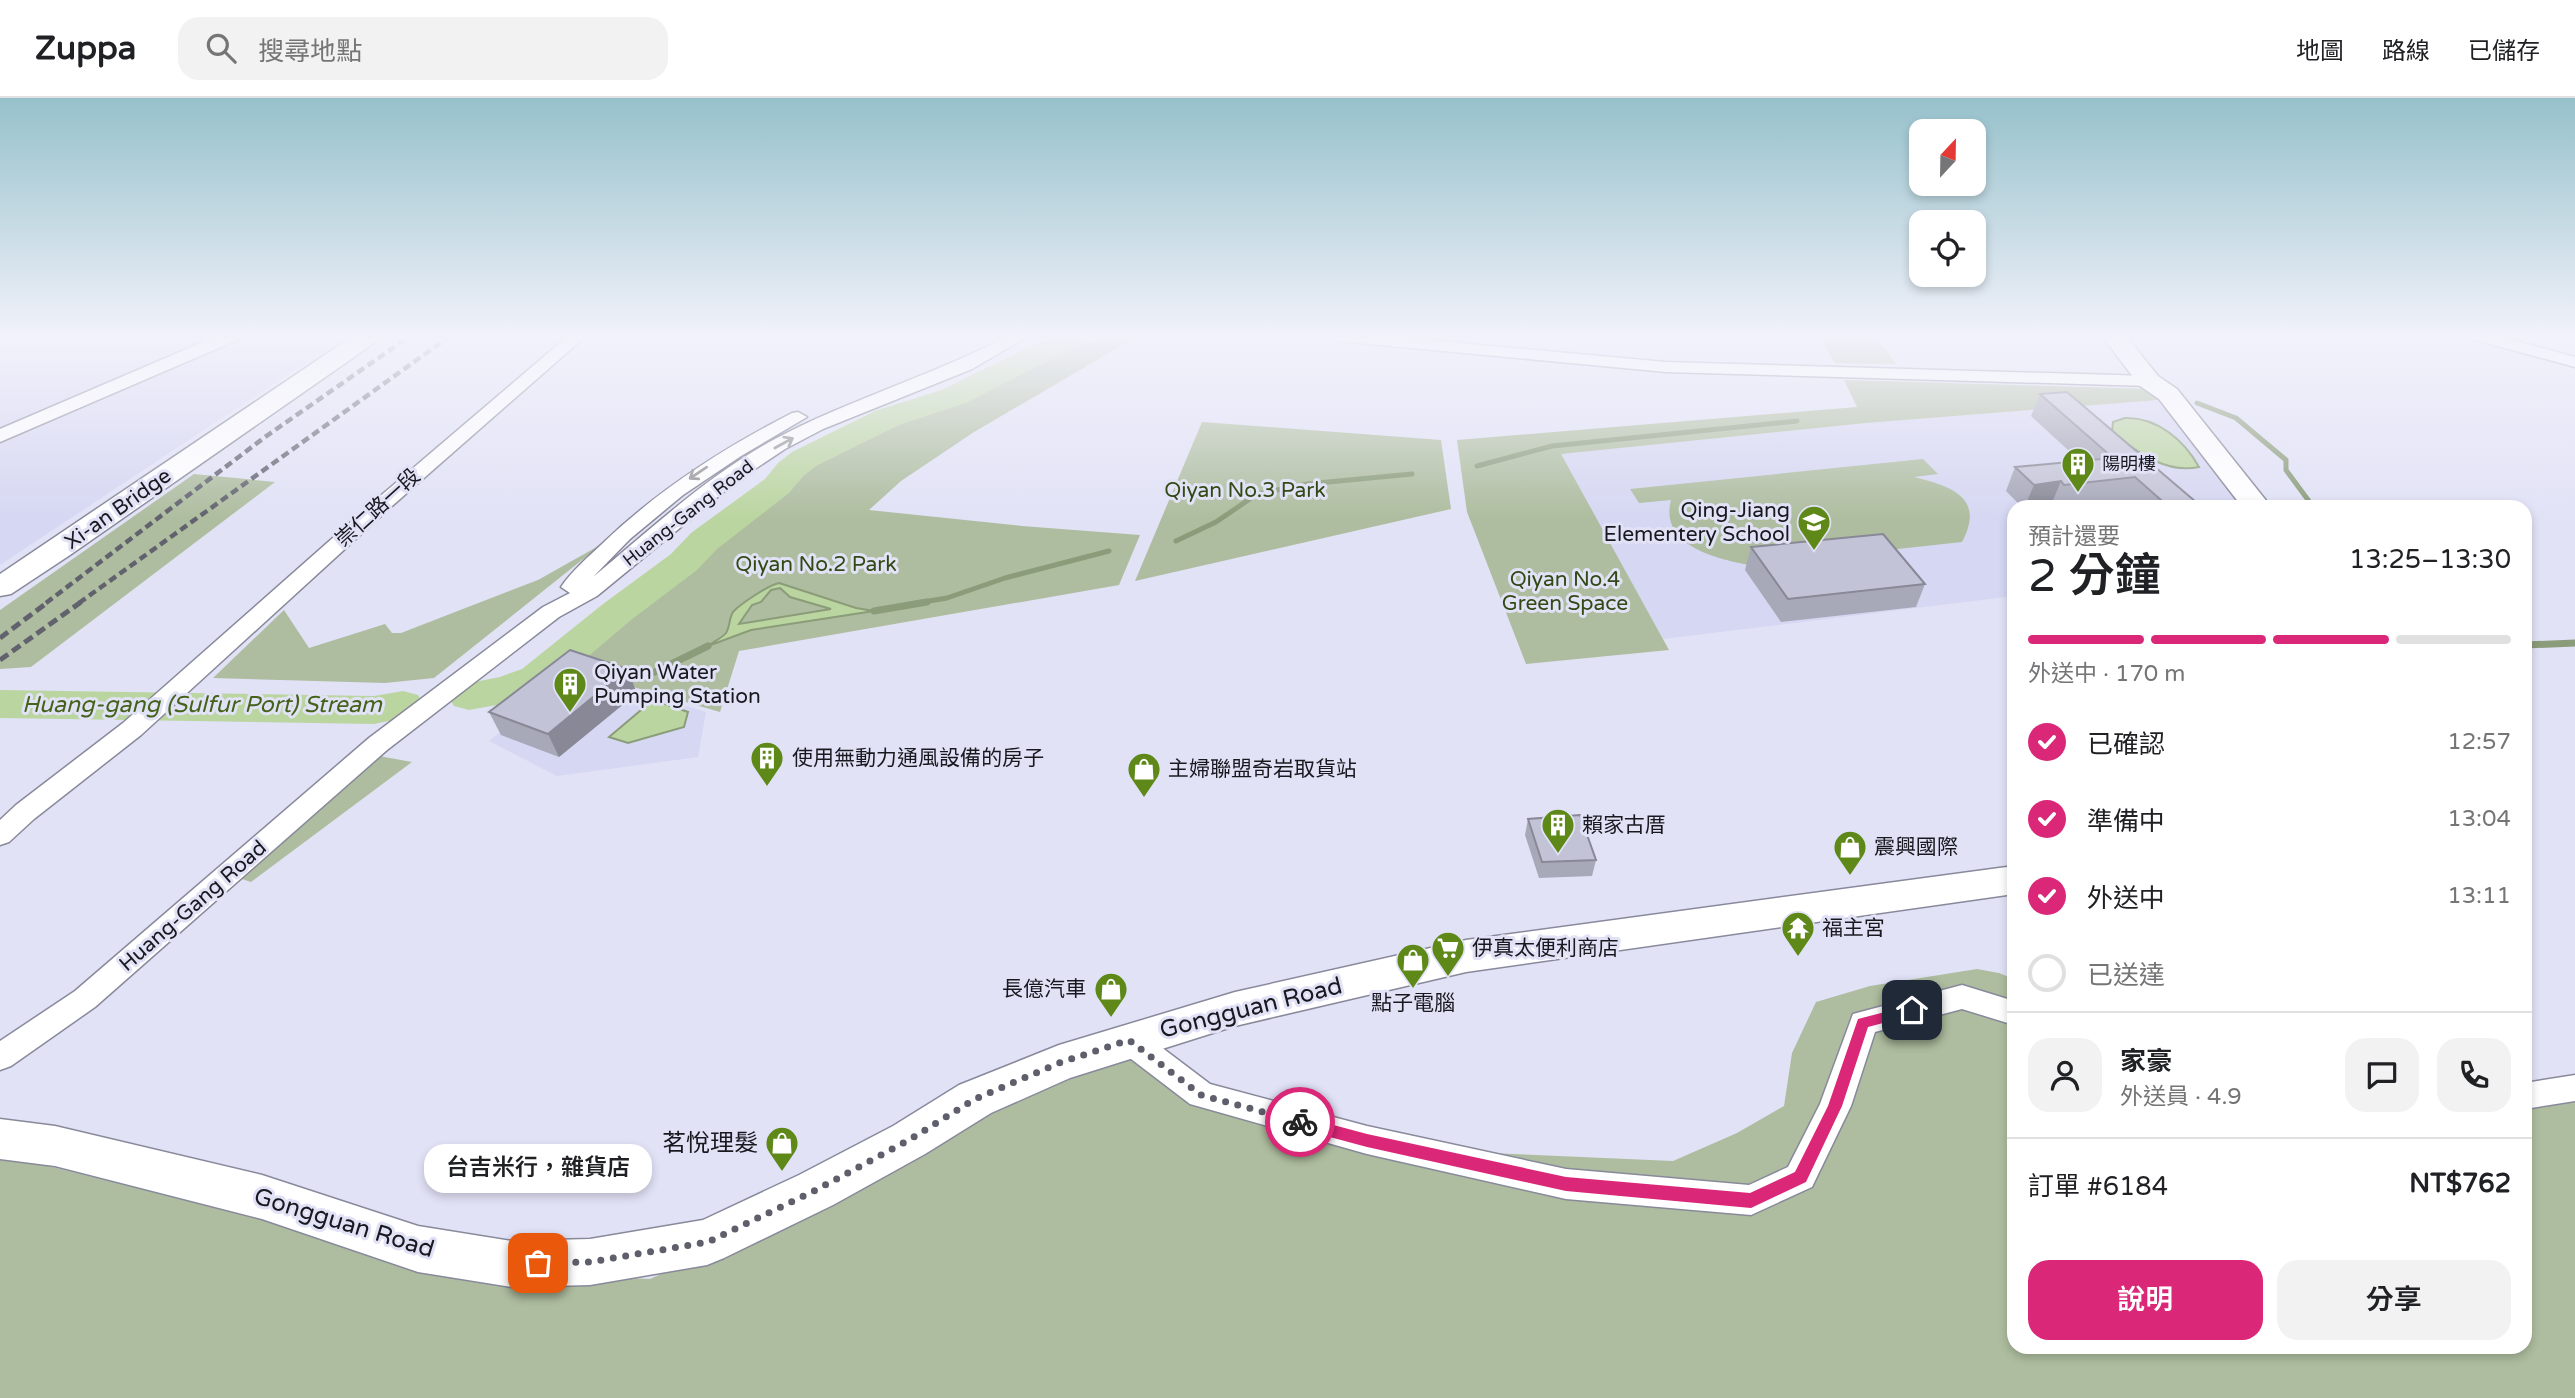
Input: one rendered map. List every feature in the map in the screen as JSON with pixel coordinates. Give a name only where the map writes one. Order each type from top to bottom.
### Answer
[{"type":"street","points":[[0,436],[91,397]]},
{"type":"street","name":"Xi-an Bridge","points":[[0,587],[60,550],[279,397]]},
{"type":"street","name":"崇仁路一段","points":[[0,835],[182,685],[384,502],[507,397]]},
{"type":"street","name":"Huang-Gang Road","points":[[0,1057],[85,999],[379,744],[551,611],[640,518],[679,486],[715,461],[819,407],[846,397]]},
{"type":"street","name":"Huang-Gang Road","points":[[551,611],[589,591],[698,500],[778,445],[816,425],[887,397]]},
{"type":"street","points":[[2167,397],[2251,500]]},
{"type":"street","name":"Gongguan Road","points":[[0,1139],[55,1146],[262,1197],[418,1249],[512,1264],[590,1262],[708,1242],[816,1190],[909,1140],[975,1099],[1059,1063],[1235,1009],[1446,960],[2007,881]]},
{"type":"street","points":[[1129,1040],[1201,1095],[1367,1140],[1566,1184],[1751,1200],[1800,1177],[1835,1106],[1863,1023],[1962,997],[2007,1011]]},
{"type":"street","points":[[2532,1095],[2575,1088]]},
{"type":"shaded area","points":[[0,397],[254,397],[0,565]]},
{"type":"shaded area","name":"Qing-Jiang Elementery School","points":[[2162,400],[2242,500],[2007,500],[2007,597],[1663,639],[1560,454],[1866,423]]},
{"type":"shaded area","points":[[2125,418],[2148,421],[2159,426],[2186,448],[2199,467],[2163,464],[2132,447],[2112,433],[2113,422]]},
{"type":"shaded area","points":[[779,583],[856,608],[874,611],[751,630],[708,646],[726,633],[733,612]],"holes":[[[780,588],[790,597],[831,609],[739,624],[752,605],[761,602],[771,590]]]},
{"type":"shaded area","name":"Qiyan Water Pumping Station","points":[[577,672],[706,712],[698,757],[557,776],[489,741]]},
{"type":"shaded area","points":[[653,700],[688,712],[684,727],[628,743],[609,737]]},
{"type":"green space","name":"Qiyan No.2 Park","points":[[1034,397],[974,432],[901,481],[869,510],[1140,535],[1119,585],[739,651],[720,712],[557,665],[789,492],[817,460],[857,439],[957,398]]},
{"type":"green space","name":"Qiyan No.4 Green Space","points":[[1852,397],[2156,397],[2159,400],[1866,423],[1561,454],[1669,650],[1526,664],[1467,512],[1457,440],[1857,407]]},
{"type":"green space","name":"Qiyan No.3 Park","points":[[1202,422],[1441,440],[1451,509],[1135,581]]},
{"type":"green space","points":[[1923,459],[1938,474],[1914,477],[1951,490],[1967,504],[1970,514],[1962,542],[1750,565],[1722,559],[1693,547],[1682,539],[1674,528],[1670,515],[1671,500],[1639,503],[1630,489]]},
{"type":"green space","points":[[194,474],[275,482],[31,667],[0,669],[0,610]]},
{"type":"green space","points":[[602,544],[434,678],[385,683],[213,678],[284,610],[309,648],[385,624],[392,633],[401,633],[538,580]]},
{"type":"green space","points":[[379,756],[412,762],[251,882],[236,877]]},
{"type":"green space","points":[[1977,969],[2007,976],[2007,1354],[2532,1354],[2532,1093],[2550,1078],[2575,1075],[2575,1398],[0,1398],[0,1154],[471,1271],[650,1279],[827,1199],[988,1105],[1112,1055],[1159,1052],[1199,1088],[1489,1153],[1673,1161],[1737,1133],[1784,1106],[1792,1053],[1816,1002],[1870,986]]},
{"type":"building","points":[[2043,397],[2072,397],[2194,500],[2161,500],[2135,477],[2064,485],[2061,481],[2034,485],[2015,467],[2113,458]]},
{"type":"building","points":[[1883,534],[1925,584],[1788,599],[1751,547]]},
{"type":"building","points":[[570,650],[627,669],[548,734],[489,712]]},
{"type":"building","points":[[1580,815],[1596,860],[1542,862],[1528,819]]},
{"type":"waterway","name":"Huang-gang (Sulfur Port) Stream","points":[[469,696],[508,689],[537,678],[617,612],[684,562],[704,541],[777,486],[790,470],[804,459],[887,418],[953,397]]},
{"type":"waterway","points":[[2197,403],[2236,418],[2286,460],[2286,470],[2308,500]]},
{"type":"waterway","points":[[1477,466],[1552,446],[1797,421]]},
{"type":"waterway","points":[[1176,541],[1216,522],[1257,494],[1307,484],[1412,474]]},
{"type":"waterway","points":[[917,603],[947,598],[1005,578],[1109,551]]},
{"type":"waterway","points":[[874,611],[927,602]]},
{"type":"waterway","points":[[2532,645],[2575,643]]},
{"type":"waterway","points":[[621,674],[655,672],[708,646]]},
{"type":"waterway","name":"Huang-gang (Sulfur Port) Stream","points":[[0,704],[374,710],[403,705]]},
{"type":"railway","points":[[46,603],[265,437],[323,397]]},
{"type":"railway","points":[[79,603],[366,397]]},
{"type":"railway","points":[[0,638],[48,602]]},
{"type":"railway","points":[[0,660],[81,602]]},
{"type":"way so far","points":[[538,1263],[590,1262],[708,1242],[816,1190],[909,1140],[975,1099],[1059,1063],[1129,1040],[1201,1095],[1300,1122]]},
{"type":"place","name":"陽明樓","points":[[2078,494]]},
{"type":"place","name":"Qing-Jiang Elementery School","points":[[1814,552]]},
{"type":"place","name":"Qiyan Water Pumping Station","points":[[570,714]]},
{"type":"place","name":"使用無動力通風設備的房子","points":[[767,788]]},
{"type":"place","name":"主婦聯盟奇岩取貨站","points":[[1144,799]]},
{"type":"place","name":"賴家古厝","points":[[1558,855]]},
{"type":"place","name":"震興國際","points":[[1850,877]]},
{"type":"place","name":"福主宮","points":[[1798,958]]},
{"type":"place","name":"伊真太便利商店","points":[[1448,978]]},
{"type":"place","name":"點子電腦","points":[[1413,990]]},
{"type":"place","name":"長億汽車","points":[[1111,1019]]},
{"type":"place","name":"茗悅理髮","points":[[782,1173]]},
{"type":"place","name":"台吉米行，雜貨店","points":[[538,1263]]},
{"type":"route","points":[[1300,1122],[1367,1140],[1566,1184],[1751,1200],[1800,1177],[1835,1106],[1863,1023],[1912,1010]]}]
